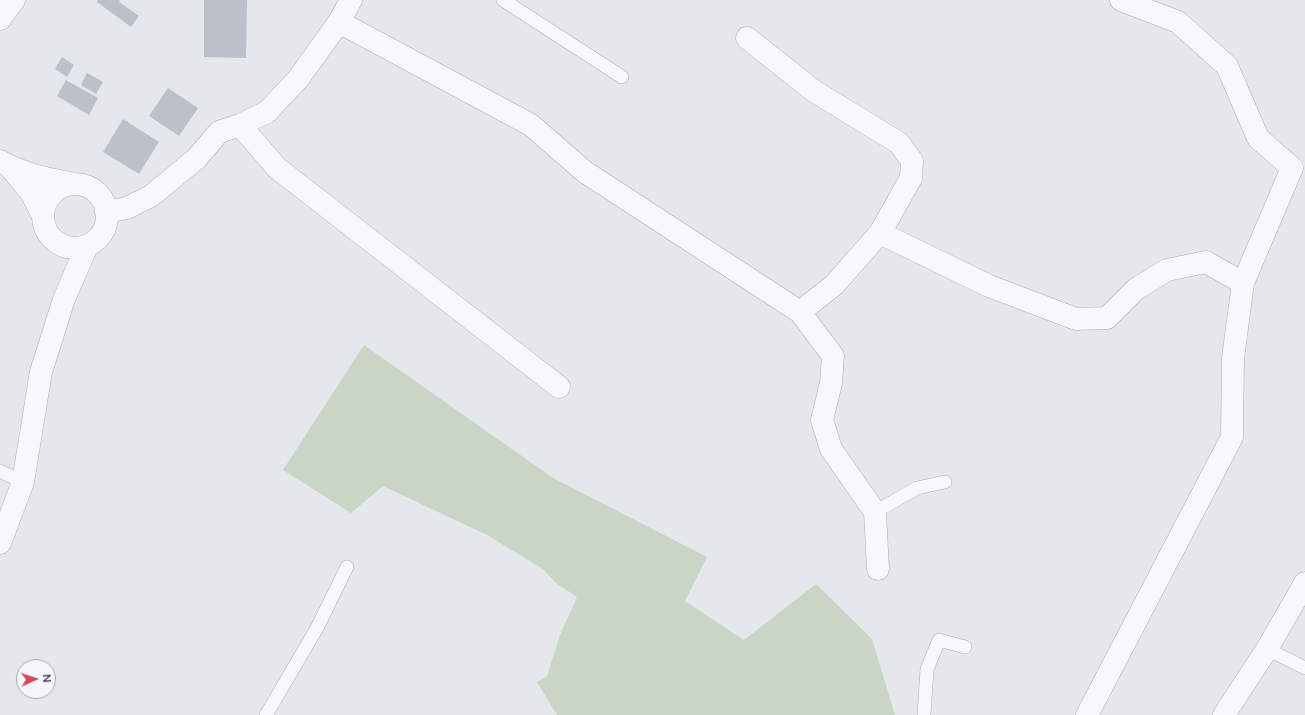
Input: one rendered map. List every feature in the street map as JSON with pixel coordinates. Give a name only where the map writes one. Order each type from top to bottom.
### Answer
[{"type":"street","points":[[0,19],[14,0]]},
{"type":"street","points":[[106,212],[127,208],[151,196],[196,158],[220,132],[240,125],[267,112],[298,79],[339,22],[351,0]]},
{"type":"street","points":[[1086,715],[1232,437],[1233,358],[1243,283],[1292,168],[1258,138],[1227,66],[1178,22],[1121,0]]},
{"type":"street","points":[[339,22],[531,126],[585,172],[800,312],[833,356],[832,383],[822,420],[831,449],[875,512],[878,568]]},
{"type":"street","points":[[747,38],[814,91],[899,143],[912,161],[911,178],[880,233],[834,286],[800,312]]},
{"type":"street","points":[[240,125],[277,168],[559,387]]},
{"type":"street","points":[[4,163],[43,177],[84,185],[99,195],[106,212],[106,223],[102,232],[95,240],[86,246],[71,247],[57,242],[49,235],[43,216],[32,194],[4,163]]},
{"type":"street","points":[[43,216],[44,206],[48,197],[64,185],[74,184]]},
{"type":"street","points":[[880,233],[989,286],[1076,319],[1107,318],[1136,289],[1167,270],[1206,262],[1243,283]]},
{"type":"street","points":[[57,242],[63,260],[65,277],[64,299]]},
{"type":"street","points":[[0,543],[23,482],[41,372],[64,299],[86,246]]},
{"type":"street","points":[[1224,715],[1267,649],[1305,583]]},
{"type":"lane","points":[[503,0],[622,77]]},
{"type":"lane","points":[[0,472],[23,482]]},
{"type":"lane","points":[[875,512],[917,488],[945,482]]},
{"type":"lane","points":[[266,715],[317,628],[347,567]]},
{"type":"lane","points":[[924,715],[927,669],[940,640],[965,647]]},
{"type":"lane","points":[[1267,649],[1305,668]]},
{"type":"green space","points":[[364,345],[553,478],[707,557],[685,601],[744,640],[816,584],[872,639],[895,715],[557,715],[537,682],[547,676],[560,635],[577,597],[556,583],[543,569],[487,535],[383,486],[351,513],[283,470]]},
{"type":"building","points":[[98,0],[120,0],[119,2],[139,16],[131,27],[97,2]]},
{"type":"building","points":[[204,0],[247,0],[246,58],[204,57]]},
{"type":"building","points":[[62,57],[74,65],[67,77],[55,69]]},
{"type":"building","points":[[87,73],[103,82],[96,94],[81,85]]},
{"type":"building","points":[[66,80],[98,98],[89,115],[57,96]]},
{"type":"building","points":[[168,88],[198,108],[179,136],[149,116]]},
{"type":"building","points":[[123,119],[159,142],[139,174],[103,152]]}]
